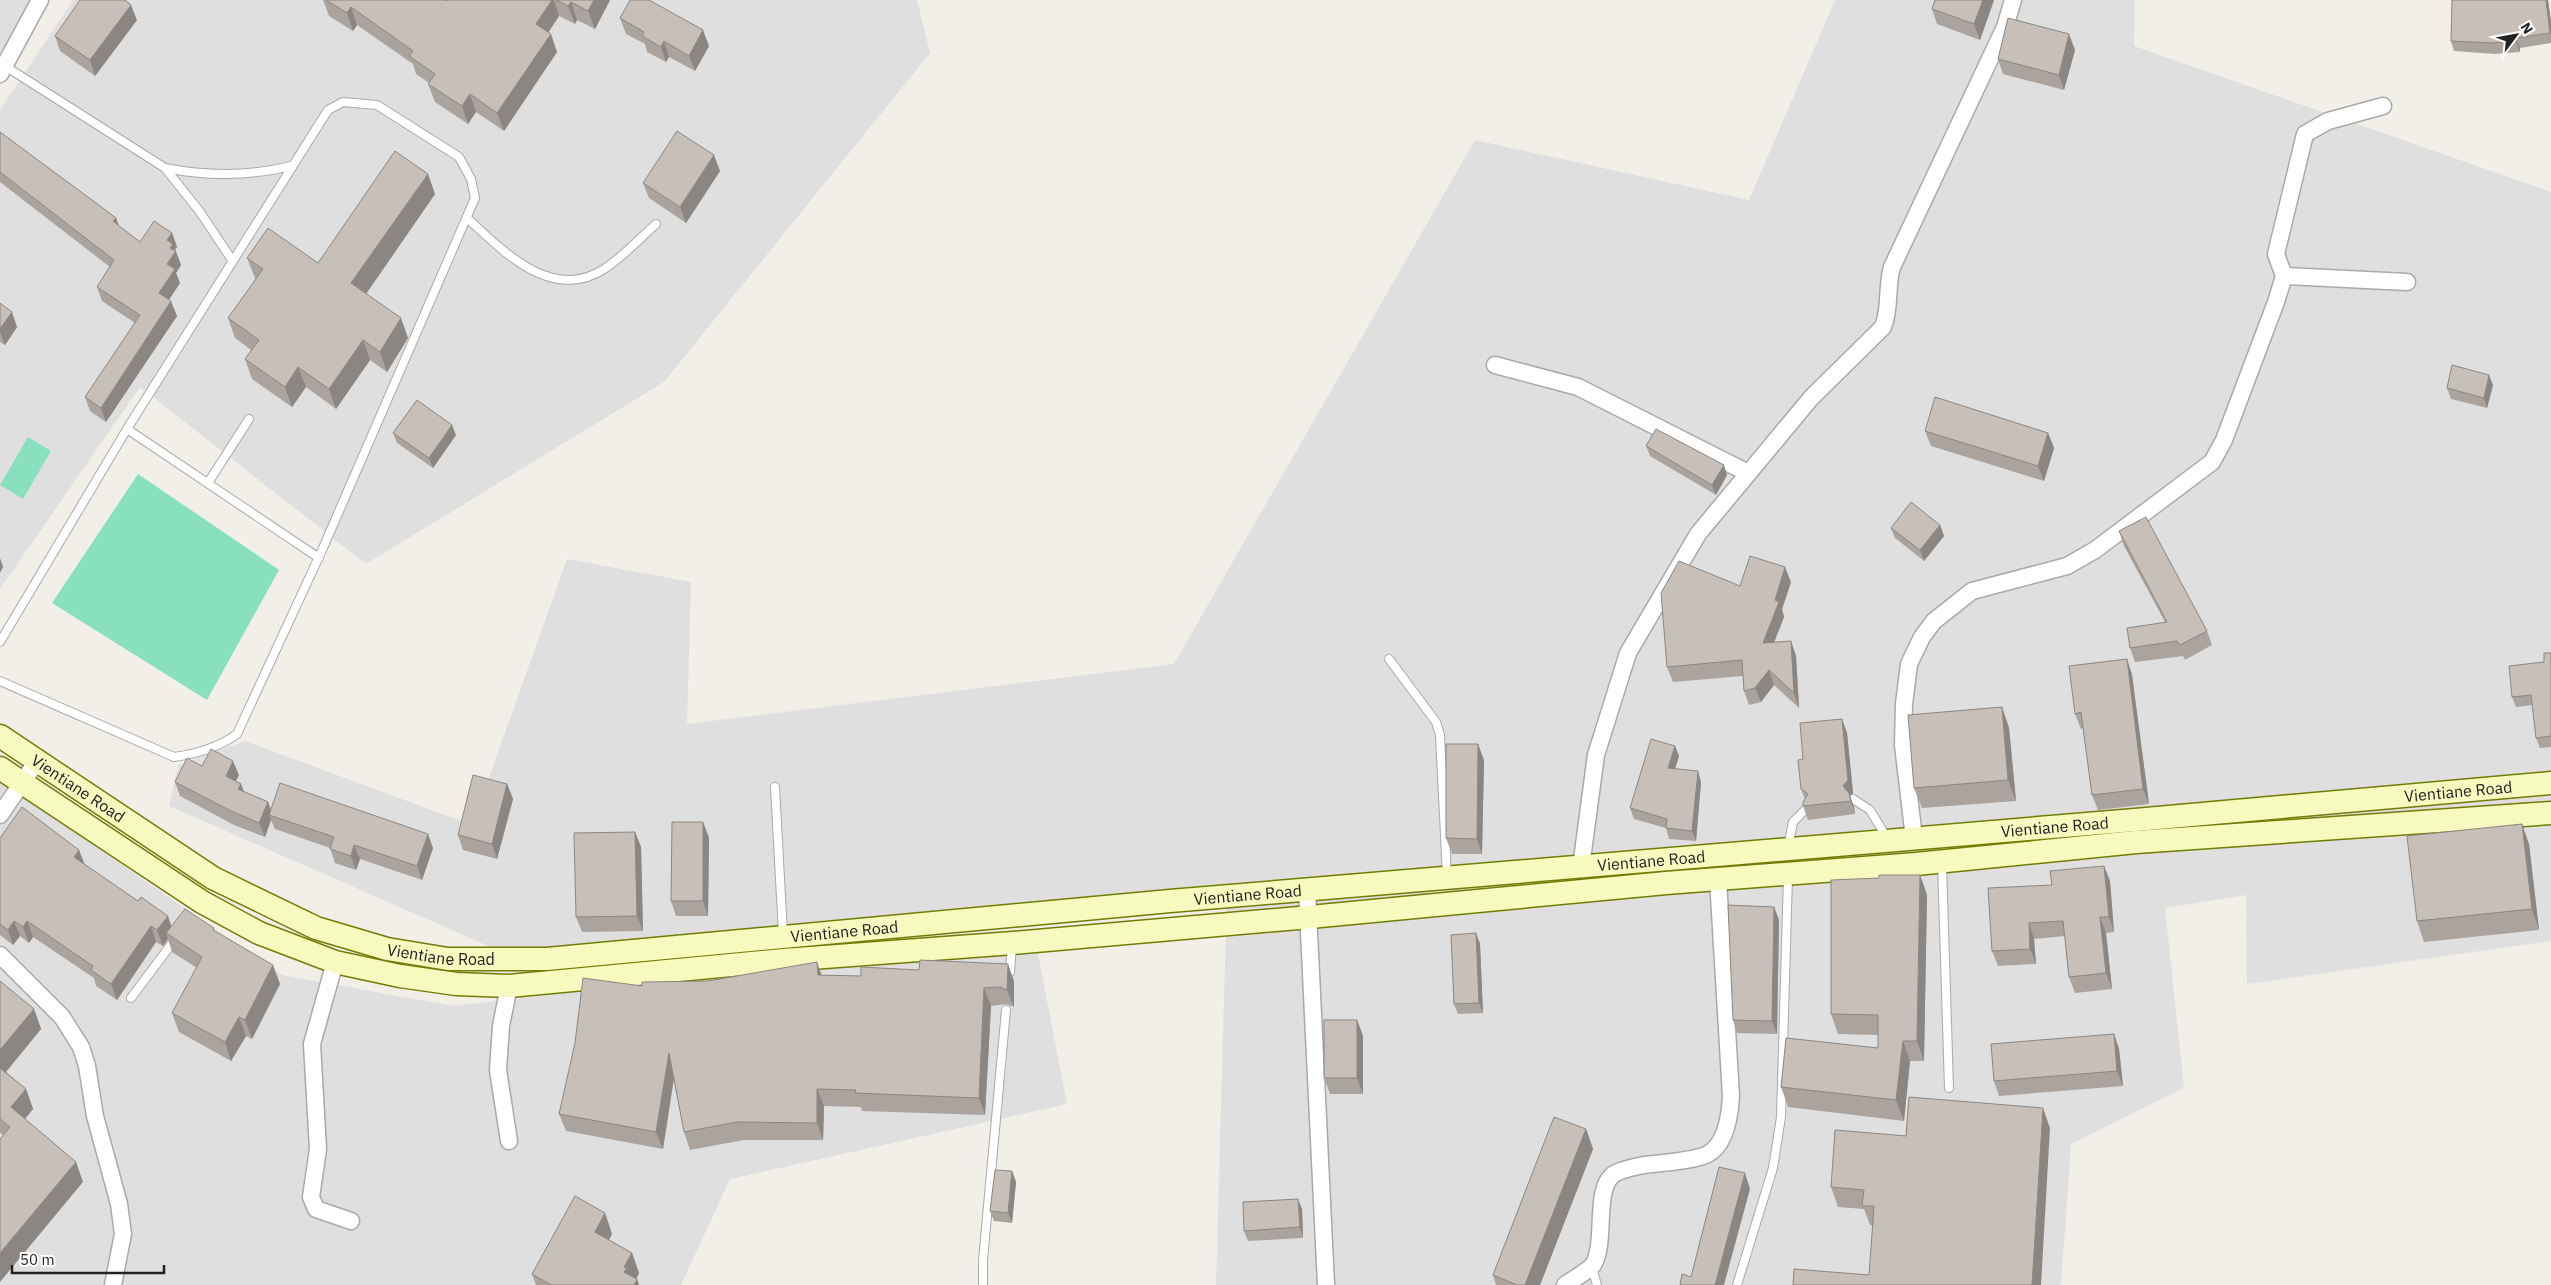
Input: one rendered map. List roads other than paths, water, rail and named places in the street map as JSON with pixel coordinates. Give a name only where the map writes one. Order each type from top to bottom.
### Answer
[{"type":"main road","name":"Vientiane Road","points":[[0,736],[213,878],[316,928],[386,949],[448,959],[547,958],[2551,782]]},
{"type":"main road","points":[[0,768],[199,906],[259,933],[335,962],[400,976],[456,984],[509,986],[784,960],[1012,943],[1310,917],[2136,842],[2551,813]]},
{"type":"street","points":[[2,70],[40,0]]},
{"type":"street","points":[[1581,868],[1596,755],[1628,653],[1698,534],[1811,398],[1883,327],[1889,311],[1888,295],[1892,267],[2006,28],[2013,0]]},
{"type":"street","points":[[1914,838],[1903,745],[1904,704],[1909,664],[1922,637],[1934,621],[1972,591],[2067,566],[2095,550],[2212,462],[2224,440],[2284,276],[2276,254],[2305,134],[2328,121],[2383,106]]},
{"type":"street","points":[[2284,276],[2406,282]]},
{"type":"street","points":[[1495,365],[1578,387],[1748,473]]},
{"type":"street","points":[[0,815],[37,761]]},
{"type":"street","points":[[1565,1285],[1592,1267],[1596,1257],[1604,1192],[1614,1174],[1638,1166],[1708,1154],[1718,1145],[1726,1127],[1731,1096],[1718,880]]},
{"type":"street","points":[[1307,890],[1310,917],[1326,1285]]},
{"type":"street","points":[[0,956],[62,1017],[81,1047],[87,1066],[94,1116],[119,1204],[123,1234],[112,1285]]},
{"type":"street","points":[[335,962],[312,1044],[318,1149],[311,1197],[316,1209],[352,1221]]},
{"type":"street","points":[[509,986],[501,1026],[498,1070],[509,1140]]},
{"type":"lane","points":[[2,70],[165,168],[185,172],[239,174],[266,173],[291,166]]},
{"type":"lane","points":[[0,642],[127,429],[328,110],[343,102],[378,105],[459,157],[471,178],[475,198],[319,558],[237,734],[228,740],[193,754],[174,757],[0,680]]},
{"type":"lane","points":[[165,168],[200,212],[232,260]]},
{"type":"lane","points":[[467,218],[507,255],[552,280],[580,280],[604,269],[656,224]]},
{"type":"lane","points":[[208,483],[249,419]]},
{"type":"lane","points":[[127,429],[319,558]]},
{"type":"lane","points":[[1389,659],[1436,722],[1440,735],[1447,878]]},
{"type":"lane","points":[[775,787],[783,938]]},
{"type":"lane","points":[[1853,800],[1870,810],[1888,840]]},
{"type":"lane","points":[[1788,849],[1793,822],[1807,808]]},
{"type":"lane","points":[[1942,861],[1949,1088]]},
{"type":"lane","points":[[1736,1285],[1773,1168],[1781,1117],[1788,874]]},
{"type":"lane","points":[[131,998],[178,934]]},
{"type":"lane","points":[[1010,972],[1012,943]]},
{"type":"lane","points":[[984,1285],[983,1260],[1006,1010]]},
{"type":"lane","points":[[1592,1267],[1597,1285]]}]
